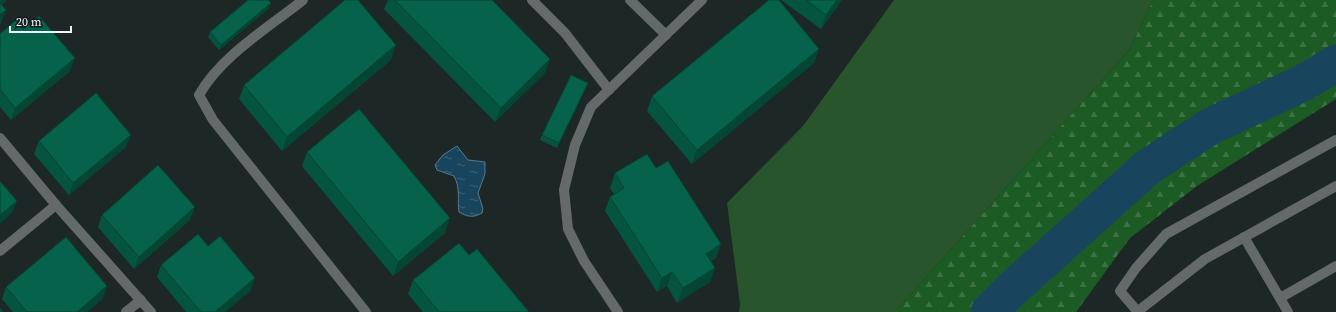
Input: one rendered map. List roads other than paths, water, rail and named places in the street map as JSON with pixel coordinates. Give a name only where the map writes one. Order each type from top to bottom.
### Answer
[{"type":"lane","points":[[303,0],[228,59],[208,79],[199,95],[213,120],[366,312]]},
{"type":"lane","points":[[532,0],[565,33],[609,90]]},
{"type":"lane","points":[[630,0],[666,35]]},
{"type":"lane","points":[[618,312],[584,261],[568,229],[564,190],[575,145],[591,107],[702,0]]},
{"type":"lane","points":[[0,138],[56,205],[151,312]]},
{"type":"lane","points":[[1336,140],[1166,234],[1136,268],[1120,291],[1137,312],[1205,259],[1336,186]]},
{"type":"lane","points":[[0,251],[56,205]]},
{"type":"lane","points":[[1244,237],[1288,312]]},
{"type":"lane","points":[[1280,298],[1336,266]]},
{"type":"lane","points":[[126,312],[141,300]]},
{"type":"water","points":[[457,146],[468,160],[485,162],[485,174],[478,193],[483,209],[482,213],[476,216],[468,216],[459,212],[458,190],[454,176],[437,170],[435,165],[443,155]]},
{"type":"waterway","points":[[989,312],[1011,290],[1148,167],[1211,126],[1303,83],[1336,63]]}]
